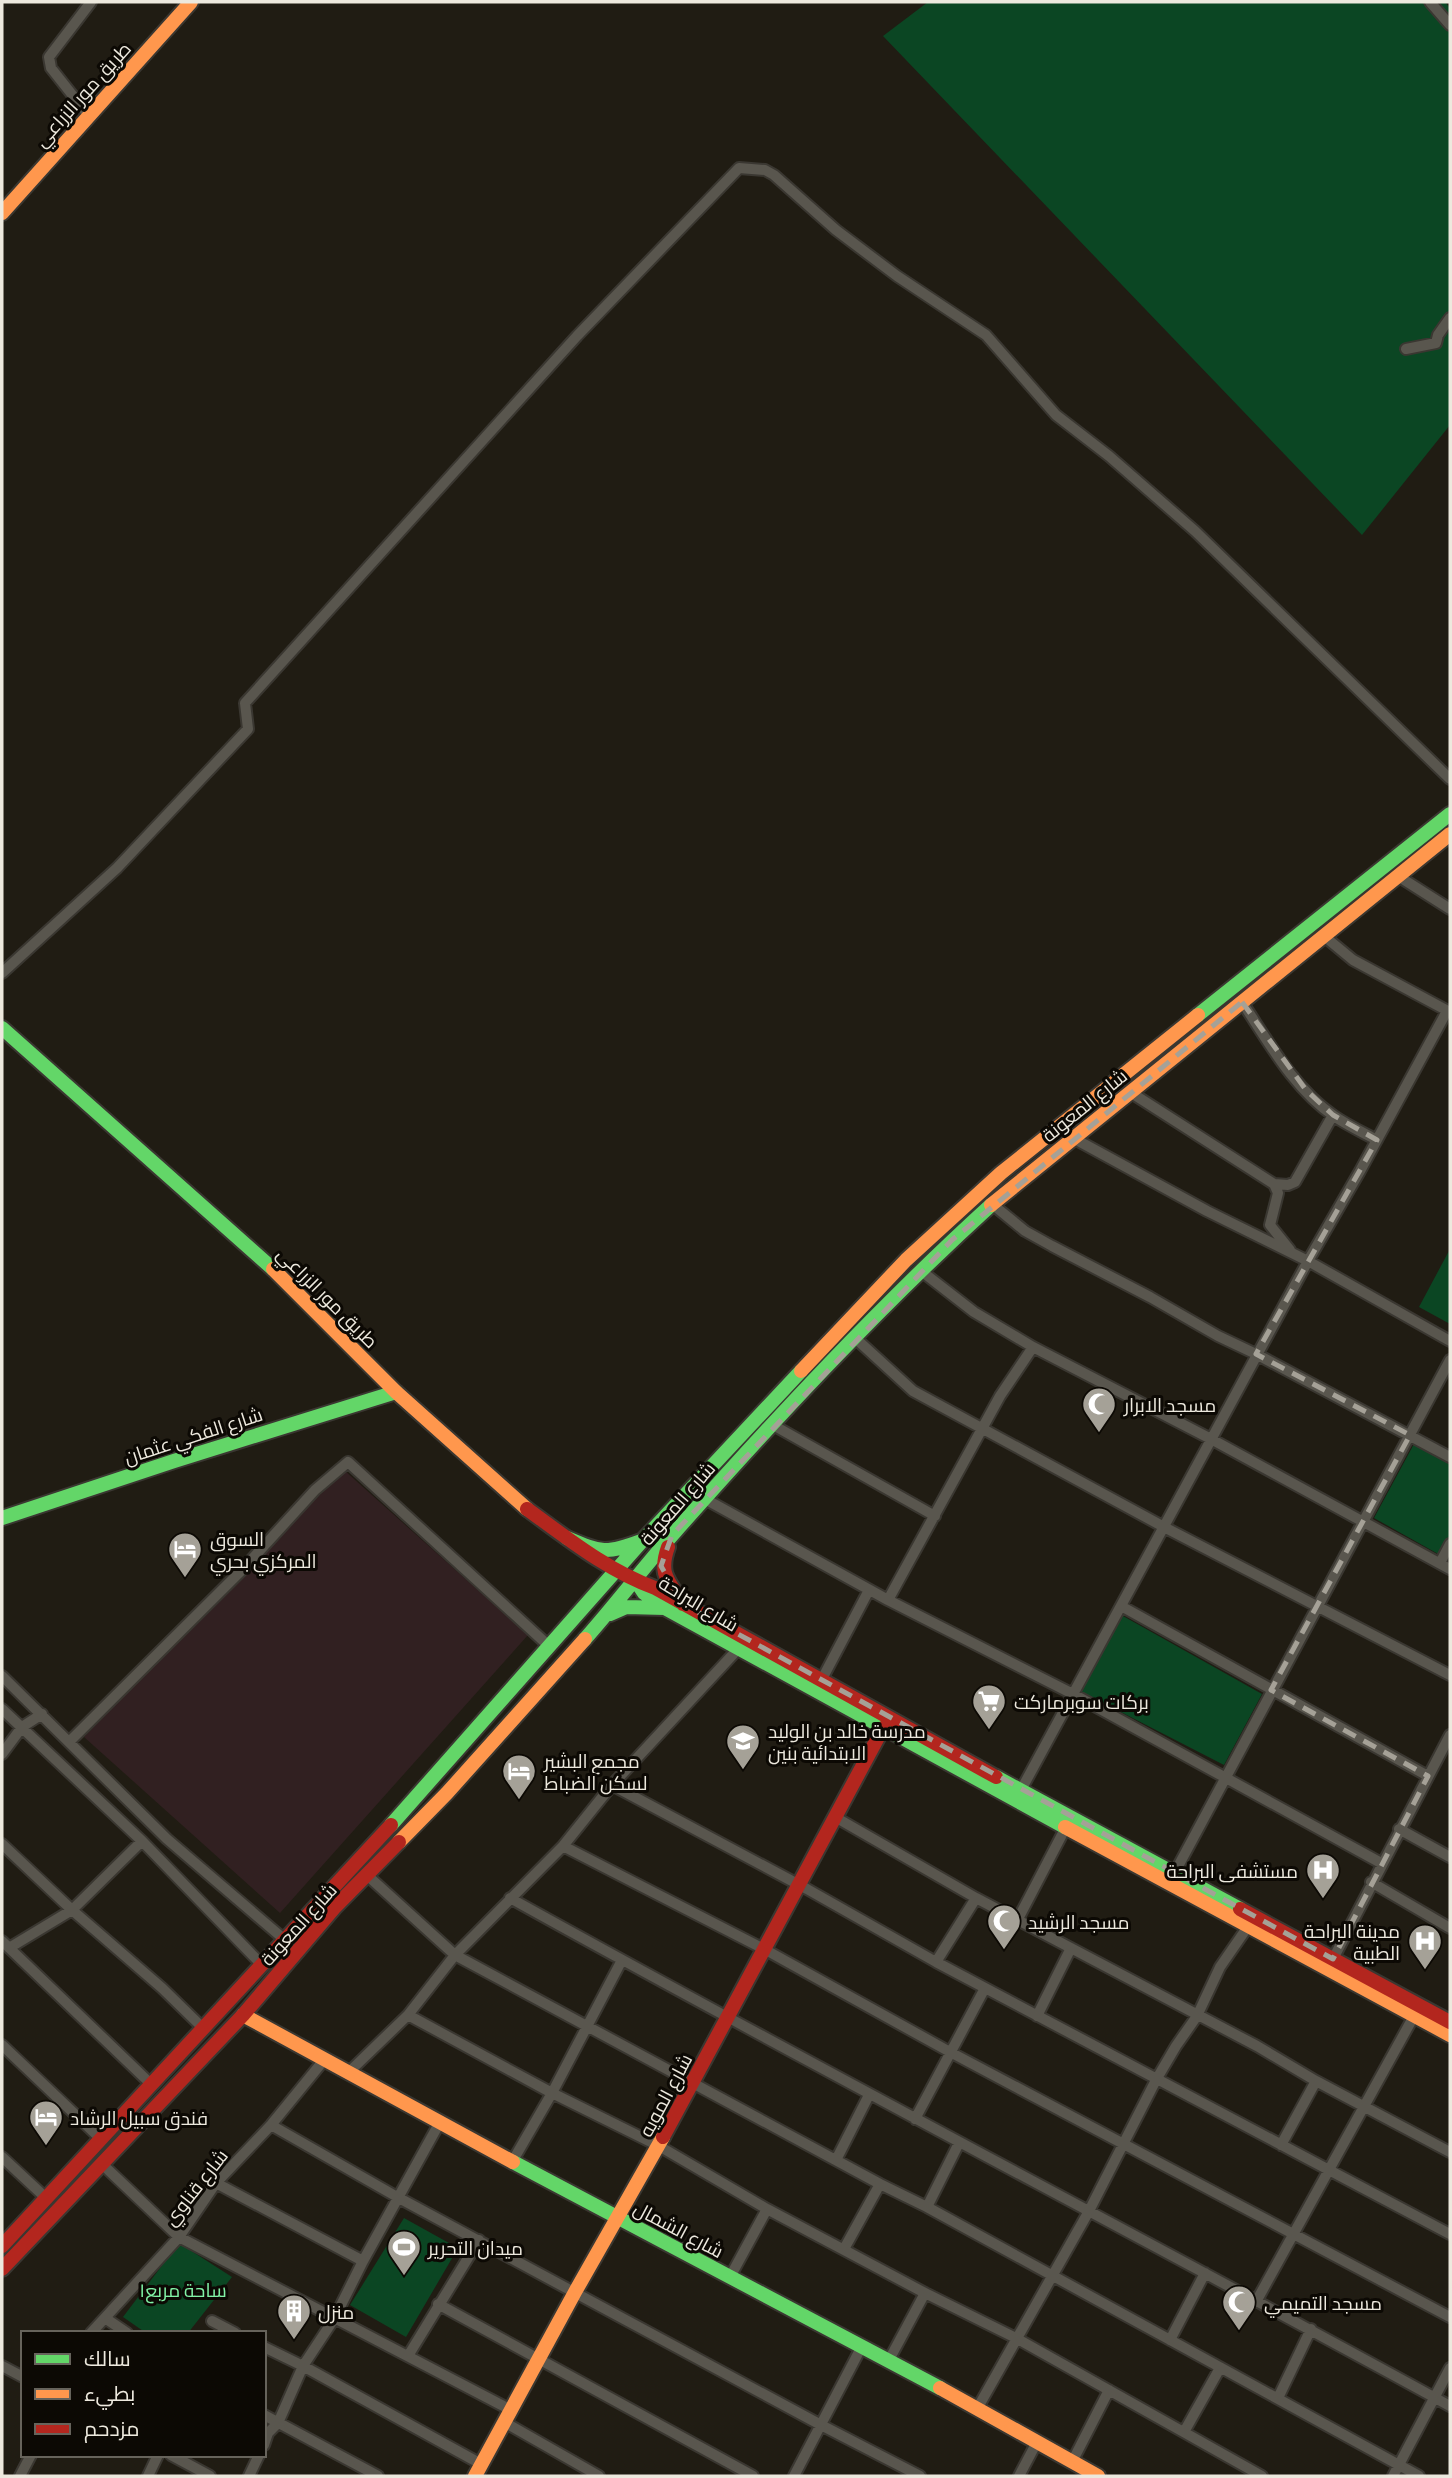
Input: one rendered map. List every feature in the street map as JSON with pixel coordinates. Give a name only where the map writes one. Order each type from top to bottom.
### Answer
[{"type":"main road","name":"طريق مور الزراعي","points":[[2,213],[191,2]]},
{"type":"main road","name":"شارع المعونة","points":[[2,2246],[325,1896],[642,1541],[906,1260],[1010,1166],[1450,814]]},
{"type":"main road","name":"شارع المعونة","points":[[4,2263],[243,2015],[335,1907],[447,1793],[636,1581],[672,1535],[854,1337],[920,1270],[992,1204],[1450,834]]},
{"type":"main road","name":"طريق مور الزراعي","points":[[2,1028],[248,1244],[396,1392],[525,1507],[567,1538],[636,1581]]},
{"type":"main road","name":"شارع الفكي عثمان","points":[[2,1518],[396,1392]]},
{"type":"main road","points":[[672,1535],[661,1566],[670,1588],[683,1605]]},
{"type":"main road","points":[[567,1538],[606,1552],[642,1541]]},
{"type":"main road","name":"شارع البراحة","points":[[636,1581],[655,1588],[1021,1790],[1175,1871],[1446,2023]]},
{"type":"main road","name":"شارع البراحة","points":[[636,1581],[644,1593],[665,1608],[738,1649],[1414,2016],[1446,2023]]},
{"type":"main road","points":[[603,1618],[626,1607],[665,1608]]},
{"type":"main road","name":"شارع المويه","points":[[478,2470],[575,2292],[659,2146],[883,1728]]},
{"type":"main road","points":[[325,1896],[335,1907]]},
{"type":"main road","name":"شارع الشمال","points":[[243,2015],[512,2162],[889,2360],[1098,2476]]},
{"type":"street","points":[[89,116],[51,68],[49,57],[91,2]]},
{"type":"street","points":[[1430,2],[1450,25]]},
{"type":"street","points":[[2,973],[117,868],[248,729],[245,703],[577,336],[738,168],[765,170],[774,175],[836,230],[897,276],[986,335],[1056,415],[1109,456],[1195,531],[1450,779]]},
{"type":"street","points":[[1406,349],[1436,343],[1438,335],[1450,318]]},
{"type":"street","points":[[1398,876],[1450,909]]},
{"type":"street","points":[[1021,1790],[1256,1354],[1448,1011],[1353,960],[1324,936]]},
{"type":"street","points":[[1242,1002],[1290,1072],[1333,1115],[1377,1140]]},
{"type":"street","points":[[1130,1092],[1274,1184],[1288,1185],[1295,1182],[1333,1115]]},
{"type":"street","points":[[1073,1138],[1207,1211],[1308,1261],[1450,1341]]},
{"type":"street","points":[[1274,1184],[1278,1193],[1270,1225],[1292,1253]]},
{"type":"street","points":[[992,1204],[1025,1231],[1450,1457]]},
{"type":"street","points":[[920,1270],[974,1312],[1033,1347],[1211,1439],[1445,1566],[1450,1544]]},
{"type":"street","points":[[854,1337],[907,1388],[1164,1527],[1450,1675]]},
{"type":"street","points":[[888,1600],[1004,1389],[1033,1347]]},
{"type":"street","points":[[1175,1871],[1450,1360]]},
{"type":"street","points":[[773,1425],[935,1516]]},
{"type":"street","points":[[70,1741],[242,1570],[315,1490],[348,1462],[550,1647]]},
{"type":"street","points":[[705,1499],[869,1590],[1071,1693],[1381,1863]]},
{"type":"street","points":[[821,1681],[869,1590]]},
{"type":"street","points":[[1121,1606],[1428,1776]]},
{"type":"street","points":[[348,2073],[408,2015],[455,1955],[563,1846],[612,1785],[738,1649]]},
{"type":"street","points":[[2,1676],[167,1839],[285,1940]]},
{"type":"street","points":[[2,1710],[142,1841],[262,1965]]},
{"type":"street","points":[[2,1754],[22,1727],[42,1714]]},
{"type":"street","points":[[1333,1959],[1450,1735]]},
{"type":"street","points":[[1439,1756],[1450,1762]]},
{"type":"street","points":[[612,1785],[1156,2080],[1450,2234]]},
{"type":"street","points":[[835,1817],[976,1898],[1258,2046],[1316,2081],[1450,2152]]},
{"type":"street","points":[[1018,1919],[1066,1826]]},
{"type":"street","points":[[1399,1829],[1450,1857]]},
{"type":"street","points":[[142,1841],[72,1910],[5,1944],[152,2085]]},
{"type":"street","points":[[2,1844],[204,2029]]},
{"type":"street","points":[[563,1846],[764,1949],[950,2052],[1450,2317]]},
{"type":"street","points":[[368,1876],[455,1955],[1052,2274],[1419,2476]]},
{"type":"street","points":[[1371,1882],[1450,1928]]},
{"type":"street","points":[[510,1898],[870,2095],[1257,2300],[1450,2406]]},
{"type":"street","points":[[936,1962],[976,1898]]},
{"type":"street","points":[[977,2409],[1089,2211],[1156,2080],[1197,2016],[1220,1967],[1249,1925]]},
{"type":"street","points":[[1037,2016],[1071,1948]]},
{"type":"street","points":[[512,2162],[552,2093],[622,1960]]},
{"type":"street","points":[[915,2119],[985,1988]]},
{"type":"street","points":[[408,2015],[552,2093],[659,2146],[767,2209],[925,2293],[1016,2338],[1262,2476]]},
{"type":"street","points":[[1257,2300],[1414,2016]]},
{"type":"street","points":[[2,2045],[101,2139]]},
{"type":"street","name":"شارع قناوي","points":[[93,2331],[179,2238],[216,2183],[271,2124],[324,2060]]},
{"type":"street","points":[[1281,2145],[1316,2081]]},
{"type":"street","points":[[836,2160],[870,2095]]},
{"type":"street","points":[[266,2439],[278,2423],[303,2366],[334,2319],[440,2122]]},
{"type":"street","points":[[271,2124],[399,2198],[821,2426],[920,2476]]},
{"type":"street","points":[[927,2207],[959,2143]]},
{"type":"street","points":[[2,2157],[46,2198]]},
{"type":"street","points":[[102,2164],[179,2238],[408,2356],[508,2416],[599,2476]]},
{"type":"street","points":[[216,2183],[363,2261]]},
{"type":"street","points":[[844,2249],[880,2184]]},
{"type":"street","points":[[730,2277],[767,2209]]},
{"type":"street","points":[[408,2356],[479,2240]]},
{"type":"street","points":[[1170,2340],[1205,2273]]},
{"type":"street","points":[[889,2360],[925,2293]]},
{"type":"street","points":[[438,2304],[753,2476]]},
{"type":"street","points":[[105,2318],[124,2331]]},
{"type":"street","points":[[212,2321],[231,2331]]},
{"type":"street","points":[[1278,2398],[1311,2329]]},
{"type":"street","points":[[794,2476],[862,2346]]},
{"type":"street","points":[[266,2348],[303,2366],[478,2470]]},
{"type":"street","points":[[2,2366],[21,2376]]},
{"type":"street","points":[[1184,2432],[1220,2368]]},
{"type":"street","points":[[1393,2476],[1450,2368]]},
{"type":"street","points":[[1072,2462],[1109,2390]]},
{"type":"street","points":[[266,2416],[378,2476]]},
{"type":"street","points":[[1019,2476],[1037,2442]]},
{"type":"street","points":[[24,2475],[30,2457]]},
{"type":"street","points":[[148,2476],[157,2457]]},
{"type":"street","points":[[175,2457],[210,2476]]},
{"type":"street","points":[[249,2476],[259,2457]]},
{"type":"highlighted area","points":[[1242,1002],[1306,1090],[1333,1115],[1377,1140],[1256,1354],[1410,1435],[1271,1690],[1428,1776],[1333,1959],[683,1604],[661,1566],[672,1535],[952,1240]]},
{"type":"shaded area","points":[[344,1470],[528,1635],[280,1913],[84,1737]]},
{"type":"green space","points":[[928,2],[1445,2],[1450,8],[1450,425],[1362,535],[883,36]]},
{"type":"green space","points":[[1450,1249],[1450,1324],[1419,1307]]},
{"type":"green space","points":[[1415,1442],[1450,1461],[1450,1537],[1440,1555],[1374,1518]]},
{"type":"green space","points":[[1123,1616],[1262,1694],[1224,1765],[1080,1691]]},
{"type":"green space","name":"ميدان التحرير","points":[[404,2218],[458,2248],[406,2337],[350,2305]]},
{"type":"green space","name":"ساحة مربع١","points":[[179,2243],[232,2277],[190,2331],[143,2331],[123,2317]]},
{"type":"traffic: fast","points":[[1198,1015],[1450,814]]},
{"type":"traffic: fast","points":[[2,1028],[273,1269]]},
{"type":"traffic: fast","points":[[585,1639],[674,1533],[789,1406],[908,1283],[991,1205]]},
{"type":"traffic: fast","points":[[391,1825],[642,1541],[801,1371]]},
{"type":"traffic: fast","points":[[2,1518],[396,1392]]},
{"type":"traffic: fast","points":[[567,1538],[604,1550],[641,1541]]},
{"type":"traffic: fast","points":[[636,1581],[644,1593],[665,1608],[1065,1827]]},
{"type":"traffic: fast","points":[[610,1614],[626,1607],[665,1608]]},
{"type":"traffic: fast","points":[[996,1777],[1240,1909]]},
{"type":"traffic: fast","points":[[513,2162],[940,2388]]},
{"type":"traffic: slow","points":[[2,213],[191,2]]},
{"type":"traffic: slow","points":[[991,1205],[1450,834]]},
{"type":"traffic: slow","points":[[801,1371],[906,1260],[1001,1173],[1198,1015]]},
{"type":"traffic: slow","points":[[273,1269],[396,1392],[527,1509]]},
{"type":"traffic: slow","points":[[399,1842],[447,1793],[585,1639]]},
{"type":"traffic: slow","points":[[1065,1827],[1450,2035]]},
{"type":"traffic: slow","points":[[243,2015],[513,2162]]},
{"type":"traffic: slow","points":[[475,2476],[663,2137]]},
{"type":"traffic: slow","points":[[940,2388],[1098,2476]]},
{"type":"traffic: jam","points":[[527,1509],[621,1573],[655,1588],[996,1777]]},
{"type":"traffic: jam","points":[[668,1547],[664,1564],[666,1577],[683,1604]]},
{"type":"traffic: jam","points":[[663,2137],[883,1728]]},
{"type":"traffic: jam","points":[[2,2246],[391,1825]]},
{"type":"traffic: jam","points":[[2,2269],[243,2015],[335,1907],[399,1842]]},
{"type":"traffic: jam","points":[[1240,1909],[1450,2022]]},
{"type":"place","name":"مسجد الابرار","points":[[1099,1434]]},
{"type":"place","name":"السوق المركزي بحري","points":[[185,1579]]},
{"type":"place","name":"بركات سوبرماركت","points":[[989,1731]]},
{"type":"place","name":"مدرسة خالد بن الوليد الابتدائية بنين","points":[[743,1771]]},
{"type":"place","name":"مجمع البشير لسكن الضباط","points":[[519,1801]]},
{"type":"place","name":"مستشفى البراحة","points":[[1323,1900]]},
{"type":"place","name":"مسجد الرشيد","points":[[1004,1951]]},
{"type":"place","name":"مدينة البراحة الطبية","points":[[1425,1971]]},
{"type":"place","name":"فندق سبيل الرشاد","points":[[46,2147]]},
{"type":"place","name":"ميدان التحرير","points":[[404,2277]]},
{"type":"place","name":"مسجد التميمي","points":[[1239,2332]]},
{"type":"place","name":"منزل","points":[[294,2341]]}]
